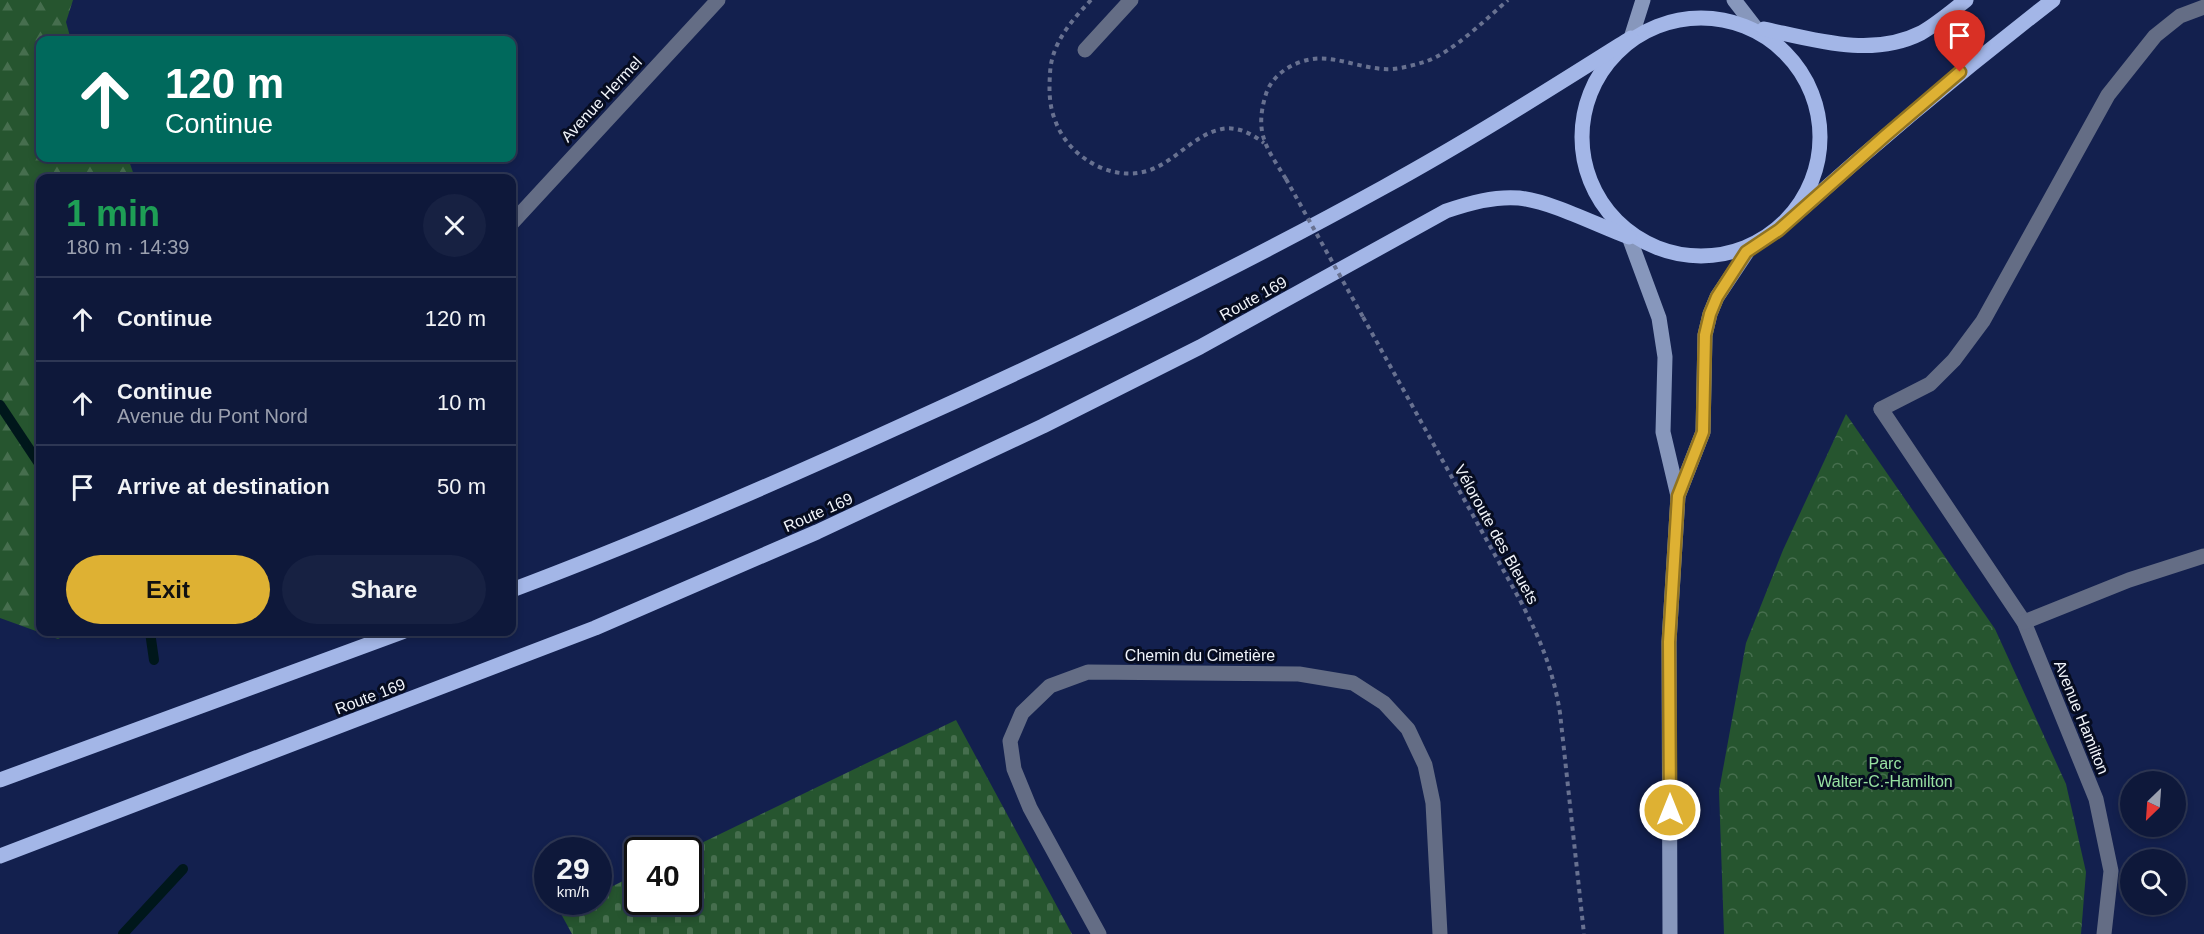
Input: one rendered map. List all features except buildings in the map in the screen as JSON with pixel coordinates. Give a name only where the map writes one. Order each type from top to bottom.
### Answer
[{"type":"main road","points":[[516,588],[796,474],[1029,368],[1176,296],[1384,187],[1499,121],[1631,38],[1675,18],[1716,16],[1826,42],[1876,47],[1921,33],[1966,0]]},
{"type":"main road","points":[[1746,252],[1779,230],[1960,72],[2053,0]]},
{"type":"main road","points":[[1755,27],[1789,50],[1810,80],[1816,119],[1814,156],[1803,192],[1779,230]]},
{"type":"main road","points":[[1629,237],[1604,209],[1586,173],[1584,131],[1592,98],[1608,64],[1631,38]]},
{"type":"main road","name":"Route 169","points":[[0,856],[595,628],[817,532],[1044,426],[1180,358],[1446,211],[1478,200],[1519,198],[1551,207],[1668,254],[1708,259],[1746,252]]},
{"type":"main road","points":[[0,780],[391,636]]},
{"type":"street","name":"Avenue Hermel","points":[[516,219],[718,0]]},
{"type":"street","points":[[1085,50],[1131,0]]},
{"type":"street","points":[[1631,38],[1643,0]]},
{"type":"street","points":[[1734,0],[1755,27]]},
{"type":"street","name":"Avenue Hamilton","points":[[2104,934],[2111,871],[2096,799],[2024,622],[1881,409],[1929,384],[1954,360],[1983,321],[2108,95],[2155,36],[2180,16],[2204,7]]},
{"type":"street","points":[[1629,237],[1659,318],[1665,357],[1663,432],[1678,496],[1669,642],[1670,934]]},
{"type":"street","points":[[1678,496],[1703,432],[1705,335],[1710,314],[1717,297],[1746,252]]},
{"type":"street","points":[[2024,622],[2129,580],[2204,556]]},
{"type":"street","name":"Chemin du Cimetière","points":[[1099,934],[1030,808],[1014,769],[1010,741],[1022,713],[1050,686],[1088,672],[1299,674],[1353,683],[1384,703],[1408,729],[1425,765],[1433,803],[1440,934]]},
{"type":"path","points":[[1091,0],[1070,21],[1050,63],[1049,95],[1055,120],[1065,138],[1078,153],[1108,171],[1123,173],[1153,169],[1206,134],[1224,129],[1239,129],[1264,143]]},
{"type":"path","points":[[1264,143],[1261,126],[1262,108],[1268,89],[1280,73],[1298,62],[1323,57],[1384,69],[1427,61],[1456,44],[1508,0]]},
{"type":"path","name":"Véloroute des Bleuets","points":[[1264,143],[1363,317],[1542,644],[1555,682],[1560,713],[1584,934]]},
{"type":"green space","points":[[0,0],[73,0],[66,22],[70,36],[36,36],[36,162],[129,162],[134,174],[36,174],[36,631],[0,618]]},
{"type":"green space","name":"Parc Walter-C.-Hamilton","points":[[1846,414],[1995,629],[2066,784],[2086,872],[2081,934],[1724,934],[1719,791],[1746,643],[1783,550]]},
{"type":"green space","points":[[956,720],[1072,934],[572,934],[562,915],[612,915],[612,886],[624,880],[624,915],[702,915],[702,843]]},
{"type":"waterway","points":[[0,405],[36,459]]},
{"type":"waterway","points":[[151,636],[154,660]]},
{"type":"waterway","points":[[123,934],[183,869]]},
{"type":"route","points":[[1670,810],[1669,642],[1678,496],[1703,432],[1705,335],[1710,314],[1717,297],[1746,252],[1779,230],[1960,72]]}]
